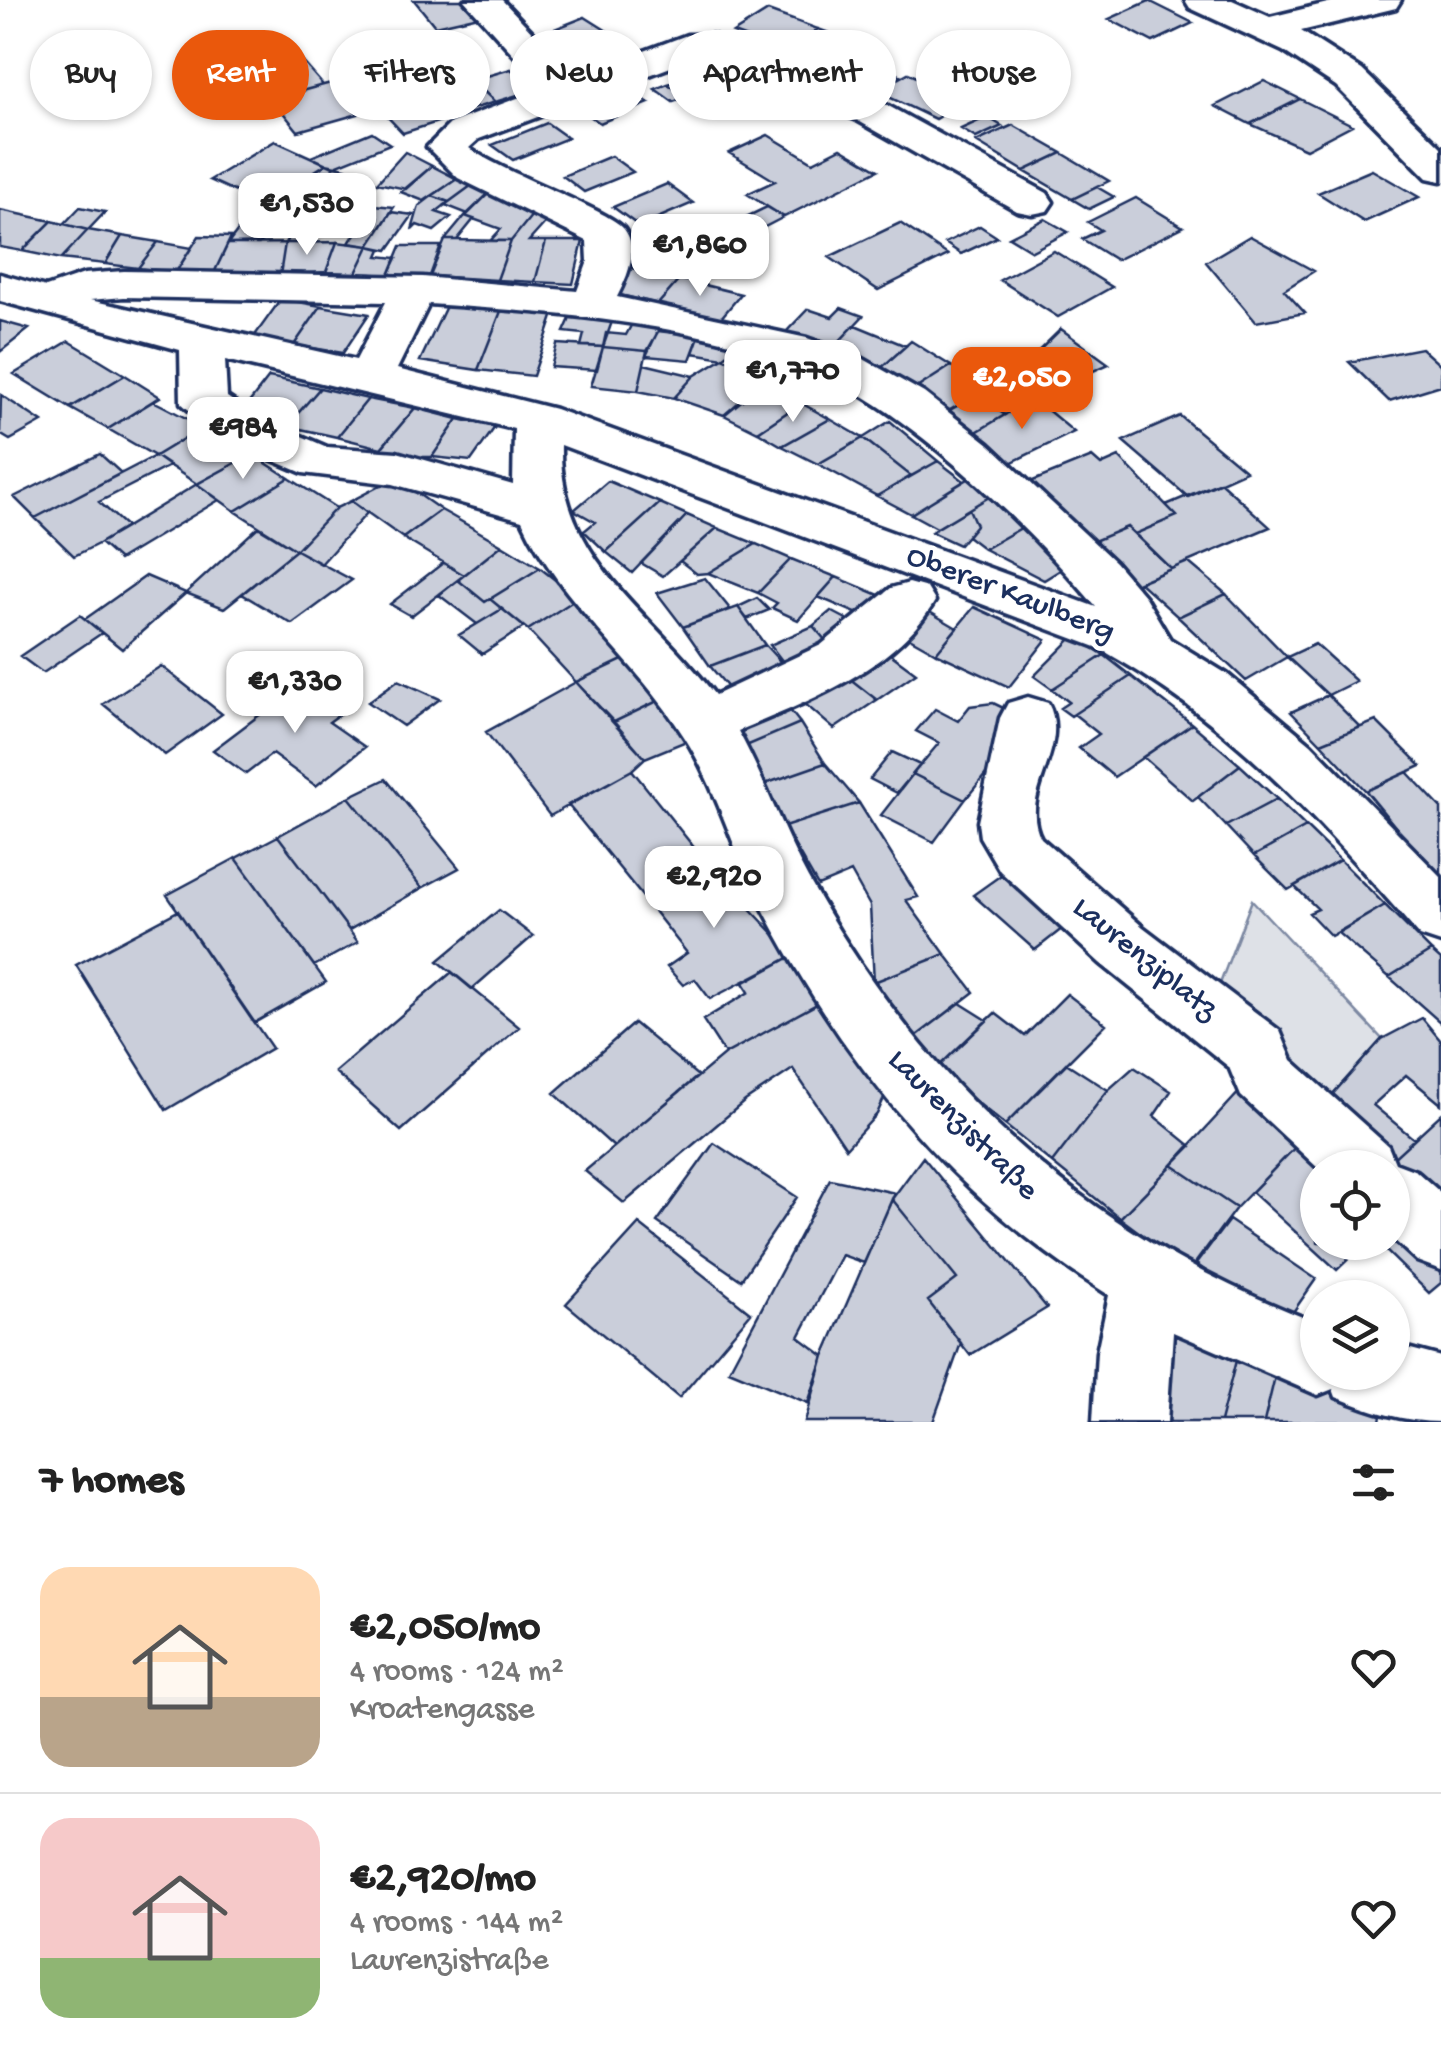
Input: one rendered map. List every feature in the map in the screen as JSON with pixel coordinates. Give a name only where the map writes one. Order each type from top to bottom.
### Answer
[{"type":"street","points":[[482,0],[510,30]]},
{"type":"street","points":[[1203,0],[1267,28],[1349,78],[1441,170]]},
{"type":"street","points":[[1267,28],[1384,0]]},
{"type":"street","points":[[648,63],[700,43],[712,45],[869,111],[1032,202]]},
{"type":"street","points":[[510,115],[464,132],[447,146],[451,156],[606,234],[612,251],[610,269],[592,303]]},
{"type":"street","points":[[46,302],[84,287],[124,284],[413,292],[592,303],[783,344],[864,376],[979,461],[1091,570],[1139,626],[1148,648]]},
{"type":"street","name":"Oberer Kaulberg","points":[[0,288],[202,343],[392,382],[516,414],[1030,600],[1148,648],[1238,713],[1390,861],[1441,918]]},
{"type":"street","points":[[392,382],[413,292]]},
{"type":"street","points":[[202,343],[204,402],[238,427],[320,462],[398,468],[490,498],[541,507]]},
{"type":"street","name":"Oberer Kaulberg","points":[[516,414],[535,395],[566,400],[838,497],[953,545]]},
{"type":"street","name":"Laurenzistraße","points":[[516,414],[541,507],[578,570],[657,658],[704,722],[748,804],[784,890],[832,975],[920,1092],[1008,1180],[1080,1238],[1214,1316],[1300,1351]]},
{"type":"street","points":[[704,722],[843,660],[880,635],[910,601]]},
{"type":"street","name":"Laurenziplatz","points":[[1028,718],[1010,793],[1008,839],[1024,859],[1116,940],[1256,1052],[1264,1076],[1344,1150]]},
{"type":"street","points":[[1410,1210],[1441,1238]]},
{"type":"street","points":[[1130,1422],[1133,1352],[1147,1280]]},
{"type":"street","points":[[1410,1385],[1441,1393]]},
{"type":"shaded area","points":[[1252,900],[1382,1039],[1323,1105],[1213,1002]]},
{"type":"building","points":[[414,0],[466,0],[479,16],[435,26]]},
{"type":"building","points":[[1149,1],[1193,23],[1153,42],[1109,19]]},
{"type":"building","points":[[768,11],[818,29],[817,30],[738,30]]},
{"type":"building","points":[[585,17],[606,30],[552,30]]},
{"type":"building","points":[[309,69],[323,85],[309,89]]},
{"type":"building","points":[[510,69],[510,97],[495,102],[490,97],[490,75]]},
{"type":"building","points":[[908,73],[916,77],[916,110],[896,100],[896,80]]},
{"type":"building","points":[[1264,81],[1300,99],[1250,124],[1215,106]]},
{"type":"building","points":[[329,84],[329,120],[337,120],[298,131],[289,120],[309,120],[309,89]]},
{"type":"building","points":[[668,84],[668,98],[655,89]]},
{"type":"building","points":[[1300,99],[1352,125],[1306,149],[1250,124]]},
{"type":"building","points":[[391,120],[444,120],[403,133]]},
{"type":"building","points":[[980,120],[992,120],[1002,126],[976,138],[961,129]]},
{"type":"building","points":[[547,123],[568,138],[513,160],[492,145]]},
{"type":"building","points":[[1013,125],[1062,153],[1024,171],[976,142]]},
{"type":"building","points":[[372,132],[390,144],[333,167],[311,157]]},
{"type":"building","points":[[768,135],[813,162],[841,148],[878,170],[784,217],[747,194],[775,181],[729,153]]},
{"type":"building","points":[[275,141],[326,164],[262,204],[210,180]]},
{"type":"building","points":[[405,152],[432,166],[406,189],[377,183]]},
{"type":"building","points":[[1062,153],[1109,181],[1072,199],[1024,171]]},
{"type":"building","points":[[611,156],[633,172],[584,192],[563,176]]},
{"type":"building","points":[[326,164],[345,168],[305,206],[275,199]]},
{"type":"building","points":[[432,166],[457,179],[424,201],[401,192]]},
{"type":"building","points":[[1372,170],[1419,197],[1364,222],[1318,193]]},
{"type":"building","points":[[457,179],[471,186],[449,202],[432,196]]},
{"type":"building","points":[[667,184],[693,203],[639,226],[613,207]]},
{"type":"building","points":[[471,186],[488,194],[468,214],[445,205]]},
{"type":"building","points":[[1097,187],[1114,197],[1089,209],[1072,199]]},
{"type":"building","points":[[488,194],[532,215],[511,241],[490,241],[501,229],[465,216]]},
{"type":"building","points":[[432,196],[449,202],[436,212],[451,217],[434,231],[417,225],[412,230],[419,206]]},
{"type":"building","points":[[1136,198],[1183,227],[1116,260],[1082,239],[1101,230],[1088,222]]},
{"type":"building","points":[[271,199],[291,202],[259,244],[228,244],[252,212]]},
{"type":"building","points":[[311,200],[330,203],[312,243],[285,243]]},
{"type":"building","points":[[374,205],[394,207],[369,246],[349,243]]},
{"type":"building","points":[[80,207],[105,212],[88,230],[64,224]]},
{"type":"building","points":[[767,207],[784,217],[734,243],[717,231]]},
{"type":"building","points":[[0,210],[52,221],[22,251],[0,247]]},
{"type":"building","points":[[391,212],[413,215],[388,250],[369,246]]},
{"type":"building","points":[[532,215],[546,222],[529,241],[546,241],[535,282],[497,280],[511,241]]},
{"type":"building","points":[[465,216],[474,219],[457,240],[445,240]]},
{"type":"building","points":[[1045,219],[1068,232],[1032,251],[1009,237]]},
{"type":"building","points":[[52,221],[88,230],[61,259],[22,251]]},
{"type":"building","points":[[900,223],[948,255],[878,290],[829,257]]},
{"type":"building","points":[[980,226],[997,237],[961,254],[945,243]]},
{"type":"building","points":[[88,230],[122,236],[105,264],[61,259]]},
{"type":"building","points":[[122,236],[158,242],[138,268],[105,264]]},
{"type":"building","points":[[199,236],[231,237],[213,275],[176,272]]},
{"type":"building","points":[[1250,236],[1314,271],[1284,290],[1305,313],[1256,322],[1206,262]]},
{"type":"building","points":[[445,240],[511,241],[497,280],[430,276]]},
{"type":"building","points":[[546,241],[583,241],[573,284],[535,282]]},
{"type":"building","points":[[158,242],[191,248],[176,272],[138,268]]},
{"type":"building","points":[[337,242],[326,272],[280,275],[285,243]]},
{"type":"building","points":[[337,242],[369,246],[356,273],[326,272]]},
{"type":"building","points":[[285,243],[280,275],[213,275],[228,244]]},
{"type":"building","points":[[369,246],[381,249],[378,256],[397,258],[389,275],[356,273]]},
{"type":"building","points":[[401,246],[441,246],[430,276],[389,275]]},
{"type":"building","points":[[1054,251],[1112,287],[1058,317],[1000,280]]},
{"type":"building","points":[[632,268],[680,279],[658,304],[612,293]]},
{"type":"building","points":[[680,279],[741,294],[720,319],[658,304]]},
{"type":"building","points":[[281,299],[321,306],[294,345],[253,338]]},
{"type":"building","points":[[447,304],[503,306],[478,370],[420,361]]},
{"type":"building","points":[[321,306],[369,314],[343,353],[294,345]]},
{"type":"building","points":[[503,306],[556,308],[533,376],[478,370]]},
{"type":"building","points":[[841,308],[863,316],[832,349],[786,332],[808,309],[832,317]]},
{"type":"building","points":[[573,312],[614,316],[603,347],[581,346],[584,334],[564,332]]},
{"type":"building","points":[[0,321],[29,329],[0,352]]},
{"type":"building","points":[[633,322],[663,323],[647,351],[603,347],[606,333],[626,335]]},
{"type":"building","points":[[855,325],[906,346],[880,369],[832,349]]},
{"type":"building","points":[[1061,329],[1109,364],[1046,392],[1018,371]]},
{"type":"building","points":[[658,331],[699,336],[690,360],[646,356]]},
{"type":"building","points":[[699,336],[738,346],[723,358],[693,353]]},
{"type":"building","points":[[69,341],[125,375],[70,408],[14,374]]},
{"type":"building","points":[[911,341],[951,366],[912,391],[880,369]]},
{"type":"building","points":[[557,344],[603,347],[597,370],[551,367]]},
{"type":"building","points":[[603,347],[647,351],[638,391],[591,386]]},
{"type":"building","points":[[1421,348],[1441,366],[1441,385],[1389,401],[1349,362]]},
{"type":"building","points":[[723,358],[772,376],[724,415],[674,398],[694,376]]},
{"type":"building","points":[[644,364],[694,376],[674,398],[638,391]]},
{"type":"building","points":[[787,364],[804,373],[777,393],[760,384]]},
{"type":"building","points":[[951,366],[972,379],[966,383],[980,392],[945,413],[912,391]]},
{"type":"building","points":[[125,375],[160,397],[108,429],[70,408]]},
{"type":"building","points":[[269,377],[320,388],[287,426],[238,417]]},
{"type":"building","points":[[760,384],[801,403],[758,432],[724,415]]},
{"type":"building","points":[[320,388],[368,399],[337,437],[287,426]]},
{"type":"building","points":[[1,395],[42,422],[10,440],[0,434]]},
{"type":"building","points":[[976,395],[1005,415],[973,434],[945,413]]},
{"type":"building","points":[[1033,398],[1074,432],[1004,466],[973,434]]},
{"type":"building","points":[[368,399],[415,408],[381,448],[337,437]]},
{"type":"building","points":[[153,401],[203,427],[155,456],[108,429]]},
{"type":"building","points":[[801,403],[830,419],[782,446],[758,432]]},
{"type":"building","points":[[415,408],[458,419],[432,457],[374,457]]},
{"type":"building","points":[[1180,416],[1246,471],[1188,497],[1123,441]]},
{"type":"building","points":[[458,419],[495,427],[471,461],[432,457]]},
{"type":"building","points":[[830,419],[863,438],[818,464],[782,446]]},
{"type":"building","points":[[890,421],[938,461],[911,476],[863,438]]},
{"type":"building","points":[[203,427],[252,454],[197,484],[155,456]]},
{"type":"building","points":[[863,438],[911,476],[877,496],[818,464]]},
{"type":"building","points":[[100,454],[121,473],[35,518],[14,497]]},
{"type":"building","points":[[252,454],[289,478],[235,511],[197,484]]},
{"type":"building","points":[[155,456],[169,466],[99,502],[127,527],[100,543],[74,556],[35,518]]},
{"type":"building","points":[[1092,457],[1101,465],[1119,457],[1177,516],[1135,534],[1127,527],[1080,547],[1018,487]]},
{"type":"building","points":[[938,461],[964,481],[911,514],[877,496]]},
{"type":"building","points":[[973,476],[994,494],[937,528],[911,514]]},
{"type":"building","points":[[289,478],[336,508],[296,550],[235,511]]},
{"type":"building","points":[[395,478],[441,510],[403,538],[351,501]]},
{"type":"building","points":[[608,481],[660,503],[606,552],[584,531],[595,522],[574,510]]},
{"type":"building","points":[[1220,482],[1270,527],[1171,569],[1135,534],[1177,516],[1166,505]]},
{"type":"building","points":[[197,484],[219,500],[119,560],[100,543]]},
{"type":"building","points":[[994,494],[1028,524],[984,549],[967,536],[976,525],[969,509]]},
{"type":"building","points":[[351,501],[367,513],[321,564],[296,550],[336,508]]},
{"type":"building","points":[[660,503],[687,515],[632,573],[606,552]]},
{"type":"building","points":[[969,509],[976,525],[959,545],[931,532]]},
{"type":"building","points":[[441,510],[502,545],[464,575],[403,538]]},
{"type":"building","points":[[687,515],[717,528],[663,576],[641,563]]},
{"type":"building","points":[[1028,524],[1070,564],[1044,580],[984,549]]},
{"type":"building","points":[[258,527],[296,550],[224,608],[186,593]]},
{"type":"building","points":[[1127,527],[1171,569],[1123,589],[1080,547]]},
{"type":"building","points":[[717,528],[756,544],[708,573],[697,574],[680,561]]},
{"type":"building","points":[[756,544],[791,559],[758,593],[708,573]]},
{"type":"building","points":[[502,545],[540,568],[485,602],[458,580]]},
{"type":"building","points":[[296,550],[352,580],[292,624],[242,594]]},
{"type":"building","points":[[791,559],[836,577],[798,620],[772,608],[777,603],[758,593]]},
{"type":"building","points":[[1188,562],[1226,594],[1178,617],[1139,582]]},
{"type":"building","points":[[443,563],[464,575],[411,616],[390,604]]},
{"type":"building","points":[[540,568],[578,598],[528,630],[490,599]]},
{"type":"building","points":[[146,576],[186,593],[122,649],[85,619]]},
{"type":"building","points":[[836,577],[896,602],[879,623],[818,597]]},
{"type":"building","points":[[705,578],[730,609],[683,627],[657,593]]},
{"type":"building","points":[[458,580],[485,602],[490,599],[502,609],[477,624],[439,595]]},
{"type":"building","points":[[1226,594],[1287,657],[1246,681],[1178,617]]},
{"type":"building","points":[[578,598],[631,656],[576,682],[528,630]]},
{"type":"building","points":[[757,598],[769,610],[747,619],[738,607]]},
{"type":"building","points":[[916,604],[957,628],[936,653],[892,628]]},
{"type":"building","points":[[738,607],[765,645],[710,666],[683,627]]},
{"type":"building","points":[[974,607],[1046,640],[1009,687],[936,653]]},
{"type":"building","points":[[502,609],[524,627],[482,654],[459,635]]},
{"type":"building","points":[[831,611],[871,632],[840,657],[813,626]]},
{"type":"building","points":[[80,615],[102,633],[43,673],[20,656]]},
{"type":"building","points":[[813,626],[840,657],[797,680],[770,645]]},
{"type":"building","points":[[1074,636],[1104,655],[1052,689],[1034,676]]},
{"type":"building","points":[[1315,644],[1356,681],[1328,695],[1287,657]]},
{"type":"building","points":[[765,645],[797,680],[740,702],[710,666]]},
{"type":"building","points":[[878,645],[916,673],[877,700],[840,671]]},
{"type":"building","points":[[1104,655],[1131,676],[1071,716],[1060,708],[1069,702],[1052,689]]},
{"type":"building","points":[[631,656],[668,696],[614,722],[576,682]]},
{"type":"building","points":[[161,666],[222,714],[165,755],[103,704]]},
{"type":"building","points":[[840,671],[877,700],[834,729],[798,698]]},
{"type":"building","points":[[1131,676],[1192,724],[1114,777],[1079,748],[1099,734],[1074,714]]},
{"type":"building","points":[[306,680],[347,709],[329,722],[365,747],[316,786],[272,754],[246,774],[213,750]]},
{"type":"building","points":[[398,680],[440,699],[403,726],[368,702]]},
{"type":"building","points":[[576,682],[645,758],[632,770],[550,816],[486,732]]},
{"type":"building","points":[[1328,695],[1360,727],[1321,743],[1291,712]]},
{"type":"building","points":[[668,696],[701,735],[645,758],[614,722]]},
{"type":"building","points":[[782,700],[800,723],[739,749],[723,724]]},
{"type":"building","points":[[993,703],[1018,715],[1022,729],[965,800],[913,774],[939,743],[916,731],[935,709],[958,721],[970,706]]},
{"type":"building","points":[[1376,721],[1421,766],[1366,791],[1321,743]]},
{"type":"building","points":[[800,723],[825,763],[759,786],[739,749]]},
{"type":"building","points":[[1192,724],[1240,765],[1193,801],[1143,757]]},
{"type":"building","points":[[892,752],[920,765],[897,793],[870,779]]},
{"type":"building","points":[[825,763],[859,803],[784,827],[759,786]]},
{"type":"building","points":[[1240,765],[1277,799],[1226,826],[1198,797]]},
{"type":"building","points":[[632,770],[704,860],[643,897],[568,805]]},
{"type":"building","points":[[1407,772],[1441,808],[1441,882],[1366,791]]},
{"type":"building","points":[[913,774],[965,800],[934,842],[881,815]]},
{"type":"building","points":[[386,779],[459,868],[422,888],[349,797]]},
{"type":"building","points":[[349,797],[422,888],[349,930],[278,836]]},
{"type":"building","points":[[1277,799],[1306,827],[1254,856],[1226,826]]},
{"type":"building","points":[[859,803],[918,897],[906,900],[945,954],[874,982],[870,906],[851,872],[818,886],[784,827]]},
{"type":"building","points":[[1306,827],[1340,860],[1288,890],[1254,856]]},
{"type":"building","points":[[278,836],[358,942],[314,966],[236,858]]},
{"type":"building","points":[[236,858],[326,982],[254,1023],[167,895]]},
{"type":"building","points":[[704,860],[794,955],[710,999],[695,979],[683,985],[667,967],[687,953],[643,897]]},
{"type":"building","points":[[1340,860],[1385,905],[1331,936],[1309,913],[1318,909],[1294,886]]},
{"type":"building","points":[[1011,868],[1072,921],[1035,950],[973,895]]},
{"type":"building","points":[[1385,905],[1431,951],[1389,977],[1338,933]]},
{"type":"building","points":[[499,910],[533,936],[472,989],[438,961]]},
{"type":"building","points":[[178,911],[272,1048],[166,1110],[76,965]]},
{"type":"building","points":[[1431,951],[1441,960],[1441,1023],[1389,977]]},
{"type":"building","points":[[945,954],[974,992],[906,1044],[874,982]]},
{"type":"building","points":[[794,955],[828,998],[725,1054],[703,1020],[749,992],[743,983]]},
{"type":"building","points":[[452,972],[519,1027],[401,1131],[335,1072]]},
{"type":"building","points":[[1067,994],[1106,1024],[1005,1125],[936,1069],[995,1013],[1025,1036]]},
{"type":"building","points":[[828,998],[890,1085],[877,1114],[846,1148],[793,1069],[745,1101],[624,1203],[585,1171],[725,1054]]},
{"type":"building","points":[[960,1003],[987,1020],[936,1069],[906,1044]]},
{"type":"building","points":[[1422,1018],[1441,1041],[1441,1104],[1406,1075],[1373,1105],[1414,1139],[1402,1150],[1375,1150],[1323,1105],[1382,1039]]},
{"type":"building","points":[[634,1023],[698,1076],[614,1147],[554,1093]]},
{"type":"building","points":[[1066,1063],[1108,1090],[1052,1163],[1005,1125]]},
{"type":"building","points":[[1134,1067],[1171,1091],[1154,1116],[1191,1146],[1120,1218],[1052,1163],[1108,1090]]},
{"type":"building","points":[[1243,1088],[1307,1135],[1236,1208],[1172,1165]]},
{"type":"building","points":[[1441,1114],[1441,1208],[1410,1181],[1410,1150],[1402,1150]]},
{"type":"building","points":[[1307,1135],[1312,1150],[1300,1150],[1300,1236],[1252,1192]]},
{"type":"building","points":[[714,1143],[797,1197],[741,1280],[657,1222]]},
{"type":"building","points":[[923,1157],[1047,1308],[970,1355],[928,1301],[957,1279],[892,1199]]},
{"type":"building","points":[[1172,1165],[1236,1208],[1190,1270],[1120,1218]]},
{"type":"building","points":[[830,1179],[895,1193],[864,1263],[842,1255],[799,1337],[824,1356],[808,1403],[729,1370]]},
{"type":"building","points":[[892,1199],[957,1279],[928,1301],[961,1343],[933,1422],[805,1422],[824,1356]]},
{"type":"building","points":[[1229,1220],[1316,1279],[1300,1280],[1300,1302],[1284,1325],[1196,1264]]},
{"type":"building","points":[[639,1224],[751,1313],[679,1398],[566,1304]]},
{"type":"building","points":[[1410,1230],[1441,1254],[1441,1283],[1429,1293],[1395,1260],[1410,1260]]},
{"type":"building","points":[[1326,1260],[1347,1260],[1337,1270]]},
{"type":"building","points":[[1161,1322],[1239,1349],[1220,1422],[1171,1422],[1137,1409]]},
{"type":"building","points":[[1239,1349],[1278,1364],[1264,1422],[1220,1422]]},
{"type":"building","points":[[1278,1364],[1300,1372],[1300,1390],[1350,1390],[1383,1402],[1380,1422],[1264,1422]]}]
